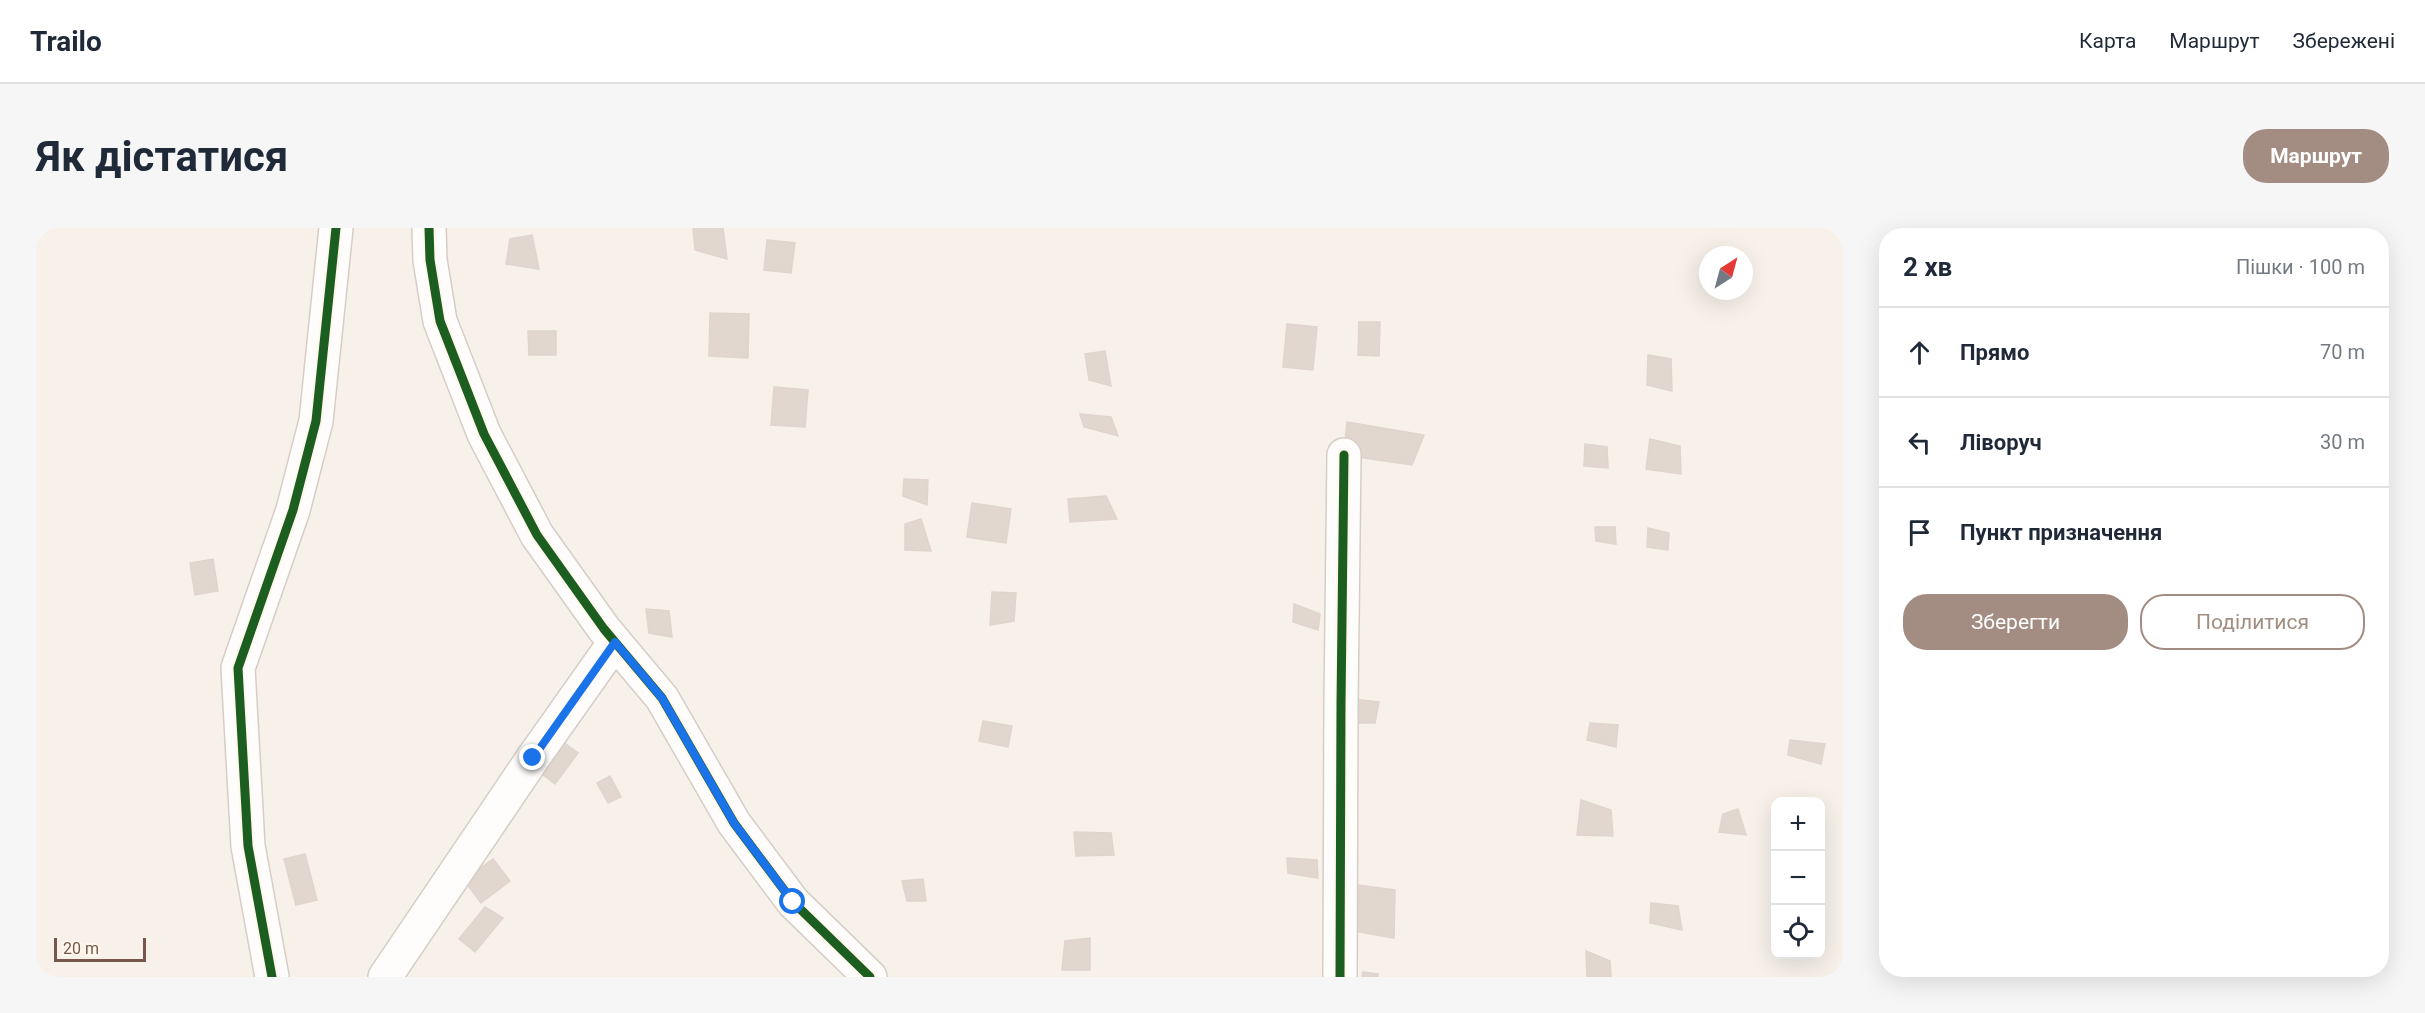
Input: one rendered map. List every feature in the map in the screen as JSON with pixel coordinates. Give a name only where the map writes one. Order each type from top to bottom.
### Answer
[{"type":"street","points":[[272,977],[248,846],[238,668],[293,510],[316,421],[336,228]]},
{"type":"street","points":[[429,228],[430,260],[440,321],[484,434],[537,535],[615,642],[662,698],[734,823],[793,902],[870,977]]},
{"type":"street","points":[[1340,977],[1344,455]]},
{"type":"street","points":[[385,977],[533,758],[615,642]]},
{"type":"building","points":[[693,228],[723,228],[727,259],[695,250]]},
{"type":"building","points":[[532,235],[539,269],[506,264],[510,239]]},
{"type":"building","points":[[767,240],[795,243],[791,273],[764,270]]},
{"type":"building","points":[[710,313],[749,314],[748,358],[709,356]]},
{"type":"building","points":[[1359,322],[1380,322],[1379,356],[1358,355]]},
{"type":"building","points":[[1287,324],[1317,327],[1313,370],[1283,367]]},
{"type":"building","points":[[528,331],[556,331],[556,355],[529,355]]},
{"type":"building","points":[[1105,351],[1111,386],[1089,380],[1085,354]]},
{"type":"building","points":[[1648,355],[1671,359],[1672,391],[1647,385]]},
{"type":"building","points":[[774,387],[808,390],[805,427],[771,425]]},
{"type":"building","points":[[1080,414],[1111,417],[1118,436],[1084,427]]},
{"type":"building","points":[[1347,422],[1424,435],[1412,465],[1344,455]]},
{"type":"building","points":[[1650,439],[1680,446],[1681,474],[1646,469]]},
{"type":"building","points":[[1585,444],[1607,447],[1608,468],[1584,466]]},
{"type":"building","points":[[904,479],[928,480],[927,505],[903,496]]},
{"type":"building","points":[[1106,496],[1117,519],[1070,522],[1068,499]]},
{"type":"building","points":[[972,503],[1011,509],[1006,543],[967,537]]},
{"type":"building","points":[[921,519],[931,551],[905,550],[905,524]]},
{"type":"building","points":[[1595,527],[1615,527],[1616,544],[1596,541]]},
{"type":"building","points":[[1648,528],[1669,533],[1668,550],[1647,547]]},
{"type":"building","points":[[213,559],[218,591],[195,595],[190,563]]},
{"type":"building","points":[[992,592],[1016,593],[1014,621],[990,625]]},
{"type":"building","points":[[1294,604],[1320,614],[1318,630],[1293,622]]},
{"type":"building","points":[[646,609],[669,611],[672,637],[649,633]]},
{"type":"building","points":[[1352,699],[1379,702],[1375,723],[1353,723]]},
{"type":"building","points":[[983,721],[1012,726],[1008,747],[979,741]]},
{"type":"building","points":[[1590,723],[1618,725],[1616,747],[1587,740]]},
{"type":"building","points":[[559,739],[578,753],[555,784],[537,770]]},
{"type":"building","points":[[1790,740],[1825,744],[1821,764],[1788,755]]},
{"type":"building","points":[[610,776],[621,797],[608,803],[597,783]]},
{"type":"building","points":[[1581,800],[1611,810],[1613,836],[1577,835]]},
{"type":"building","points":[[1738,809],[1746,835],[1719,832],[1723,814]]},
{"type":"building","points":[[1074,832],[1111,833],[1114,855],[1076,856]]},
{"type":"building","points":[[305,854],[317,900],[296,905],[284,859]]},
{"type":"building","points":[[1287,858],[1317,860],[1318,878],[1288,873]]},
{"type":"building","points":[[493,859],[510,881],[481,903],[464,880]]},
{"type":"building","points":[[923,879],[926,901],[907,901],[902,881]]},
{"type":"building","points":[[1357,885],[1395,890],[1394,938],[1353,931]]},
{"type":"building","points":[[1651,903],[1678,906],[1682,930],[1650,923]]},
{"type":"building","points":[[485,907],[503,918],[475,952],[459,939]]},
{"type":"building","points":[[1090,938],[1090,970],[1062,970],[1065,941]]},
{"type":"building","points":[[1586,951],[1610,961],[1611,977],[1587,977]]},
{"type":"building","points":[[1363,972],[1378,974],[1378,977],[1362,977]]},
{"type":"cycle path","points":[[272,977],[248,846],[238,668],[293,510],[316,421],[336,228]]},
{"type":"cycle path","points":[[429,228],[430,260],[440,321],[484,434],[537,535],[604,629],[662,698],[734,823],[793,902],[870,977]]},
{"type":"cycle path","points":[[1340,977],[1344,455]]},
{"type":"route","points":[[533,758],[615,642],[662,698],[734,823],[793,902]]}]
